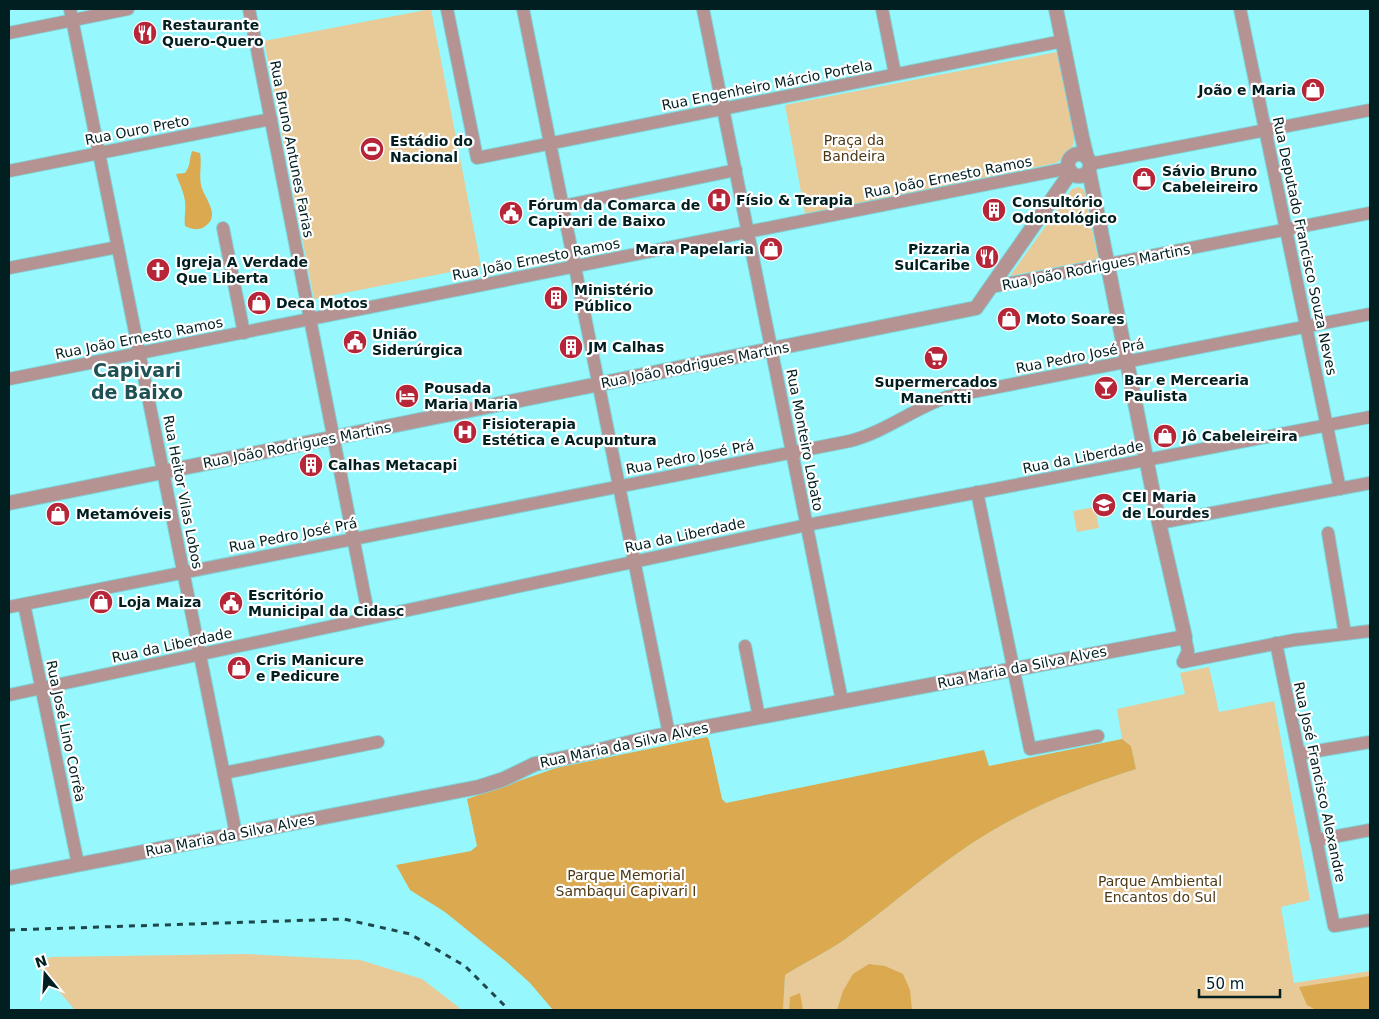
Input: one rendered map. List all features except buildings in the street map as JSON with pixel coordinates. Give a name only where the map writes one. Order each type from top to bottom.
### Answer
[{"type":"street","points":[[9,33],[71,14],[128,9]]},
{"type":"street","name":"Rua Bruno Antunes Farias","points":[[249,9],[369,618]]},
{"type":"street","name":"Rua Engenheiro Márcio Portela","points":[[447,9],[477,158],[1062,41]]},
{"type":"street","points":[[523,9],[669,734]]},
{"type":"street","name":"Rua Monteiro Lobato","points":[[703,9],[842,702]]},
{"type":"street","points":[[882,9],[895,74]]},
{"type":"street","points":[[1056,9],[1089,164],[1159,523],[1188,652],[1370,631]]},
{"type":"street","name":"Rua Deputado Francisco Souza Neves","points":[[1240,9],[1340,489]]},
{"type":"street","name":"Rua Heitor Vilas Lobos","points":[[71,14],[236,834]]},
{"type":"street","points":[[1089,164],[1370,110]]},
{"type":"street","name":"Rua Ouro Preto","points":[[9,171],[271,118]]},
{"type":"street","points":[[991,287],[1071,165],[1082,137]]},
{"type":"street","points":[[1071,165],[1075,175],[1081,176],[1085,174],[1089,164]]},
{"type":"street","name":"Rua João Ernesto Ramos","points":[[9,380],[748,232],[1071,165]]},
{"type":"street","points":[[563,206],[736,170]]},
{"type":"street","name":"Rua João Rodrigues Martins","points":[[9,503],[976,308],[991,287],[1370,213]]},
{"type":"street","points":[[223,228],[244,333]]},
{"type":"street","points":[[9,268],[118,247]]},
{"type":"street","name":"Rua Pedro José Prá","points":[[9,607],[862,438],[947,397],[1370,314]]},
{"type":"street","name":"Rua da Liberdade","points":[[9,695],[807,525],[1370,417]]},
{"type":"street","points":[[1159,523],[1370,484]]},
{"type":"street","points":[[977,492],[1030,749],[1098,736]]},
{"type":"street","points":[[1328,533],[1346,634]]},
{"type":"street","name":"Rua José Lino Corrêa","points":[[24,604],[78,864]]},
{"type":"street","name":"Rua José Francisco Alexandre","points":[[1276,643],[1334,926],[1370,920]]},
{"type":"street","points":[[745,646],[759,717]]},
{"type":"street","name":"Rua Maria da Silva Alves","points":[[9,878],[478,787],[504,779],[535,764],[669,734],[1014,669],[1188,652]]},
{"type":"street","points":[[224,773],[378,742]]},
{"type":"street","points":[[1299,754],[1370,742]]},
{"type":"street","points":[[1316,840],[1370,830]]},
{"type":"green space","name":"Estádio do Nacional","points":[[431,9],[481,266],[314,299],[264,41]]},
{"type":"green space","name":"Praça da Bandeira","points":[[1057,52],[1074,134],[1070,152],[1056,163],[805,214],[785,105]]},
{"type":"green space","points":[[192,151],[200,153],[202,190],[212,212],[209,223],[197,229],[185,226],[183,191],[176,174],[185,173]]},
{"type":"green space","points":[[1079,187],[1084,190],[1098,259],[1010,276],[1072,189]]},
{"type":"green space","points":[[1095,507],[1099,528],[1077,532],[1073,511]]},
{"type":"green space","name":"Parque Ambiental Encantos do Sul","points":[[1209,667],[1219,712],[1274,701],[1310,900],[1281,907],[1294,983],[1370,971],[1370,1010],[783,1010],[785,975],[844,940],[971,844],[1007,822],[1043,804],[1136,769],[1131,746],[1122,739],[1117,709],[1185,694],[1180,673]]},
{"type":"green space","name":"Parque Memorial Sambaqui Capivari I","points":[[707,737],[722,799],[726,803],[984,750],[989,766],[1122,739],[1131,746],[1136,769],[1043,804],[1007,822],[971,844],[844,940],[785,975],[783,1010],[553,1010],[530,983],[508,963],[445,912],[410,890],[396,865],[471,851],[477,846],[467,799],[556,768]]},
{"type":"green space","points":[[246,954],[360,960],[422,979],[461,1010],[75,1010],[38,967],[50,957]]},
{"type":"green space","points":[[869,964],[885,966],[903,974],[910,990],[912,1010],[837,1010],[843,991],[853,974]]},
{"type":"green space","points":[[1370,976],[1370,1010],[1316,1010],[1307,1005],[1299,987]]},
{"type":"green space","points":[[800,993],[803,1010],[789,1010],[790,997]]},
{"type":"railway","points":[[9,930],[344,919],[410,934],[465,966],[508,1010]]},
{"type":"place","name":"Restaurante Quero-Quero","points":[[145,33]]},
{"type":"place","name":"João e Maria","points":[[1313,90]]},
{"type":"place","name":"Estádio do Nacional","points":[[372,149]]},
{"type":"place","name":"Sávio Bruno Cabeleireiro","points":[[1144,179]]},
{"type":"place","name":"Físio & Terapia","points":[[719,200]]},
{"type":"place","name":"Consultório Odontológico","points":[[994,210]]},
{"type":"place","name":"Fórum da Comarca de Capivari de Baixo","points":[[511,213]]},
{"type":"place","name":"Mara Papelaria","points":[[771,249]]},
{"type":"place","name":"Pizzaria SulCaribe","points":[[987,257]]},
{"type":"place","name":"Igreja A Verdade Que Liberta","points":[[158,270]]},
{"type":"place","name":"Ministério Público","points":[[556,298]]},
{"type":"place","name":"Deca Motos","points":[[259,303]]},
{"type":"place","name":"Moto Soares","points":[[1009,319]]},
{"type":"place","name":"União Siderúrgica","points":[[355,342]]},
{"type":"place","name":"JM Calhas","points":[[571,347]]},
{"type":"place","name":"Supermercados Manentti","points":[[936,358]]},
{"type":"place","name":"Bar e Mercearia Paulista","points":[[1106,388]]},
{"type":"place","name":"Pousada Maria Maria","points":[[407,396]]},
{"type":"place","name":"Fisioterapia Estética e Acupuntura","points":[[465,432]]},
{"type":"place","name":"Jô Cabeleireira","points":[[1165,436]]},
{"type":"place","name":"Calhas Metacapi","points":[[311,465]]},
{"type":"place","name":"CEI Maria de Lourdes","points":[[1104,505]]},
{"type":"place","name":"Metamóveis","points":[[58,514]]},
{"type":"place","name":"Loja Maiza","points":[[101,602]]},
{"type":"place","name":"Escritório Municipal da Cidasc","points":[[231,603]]},
{"type":"place","name":"Cris Manicure e Pedicure","points":[[239,668]]},
{"type":"district","name":"Capivari de Baixo","points":[[137,381]]}]
